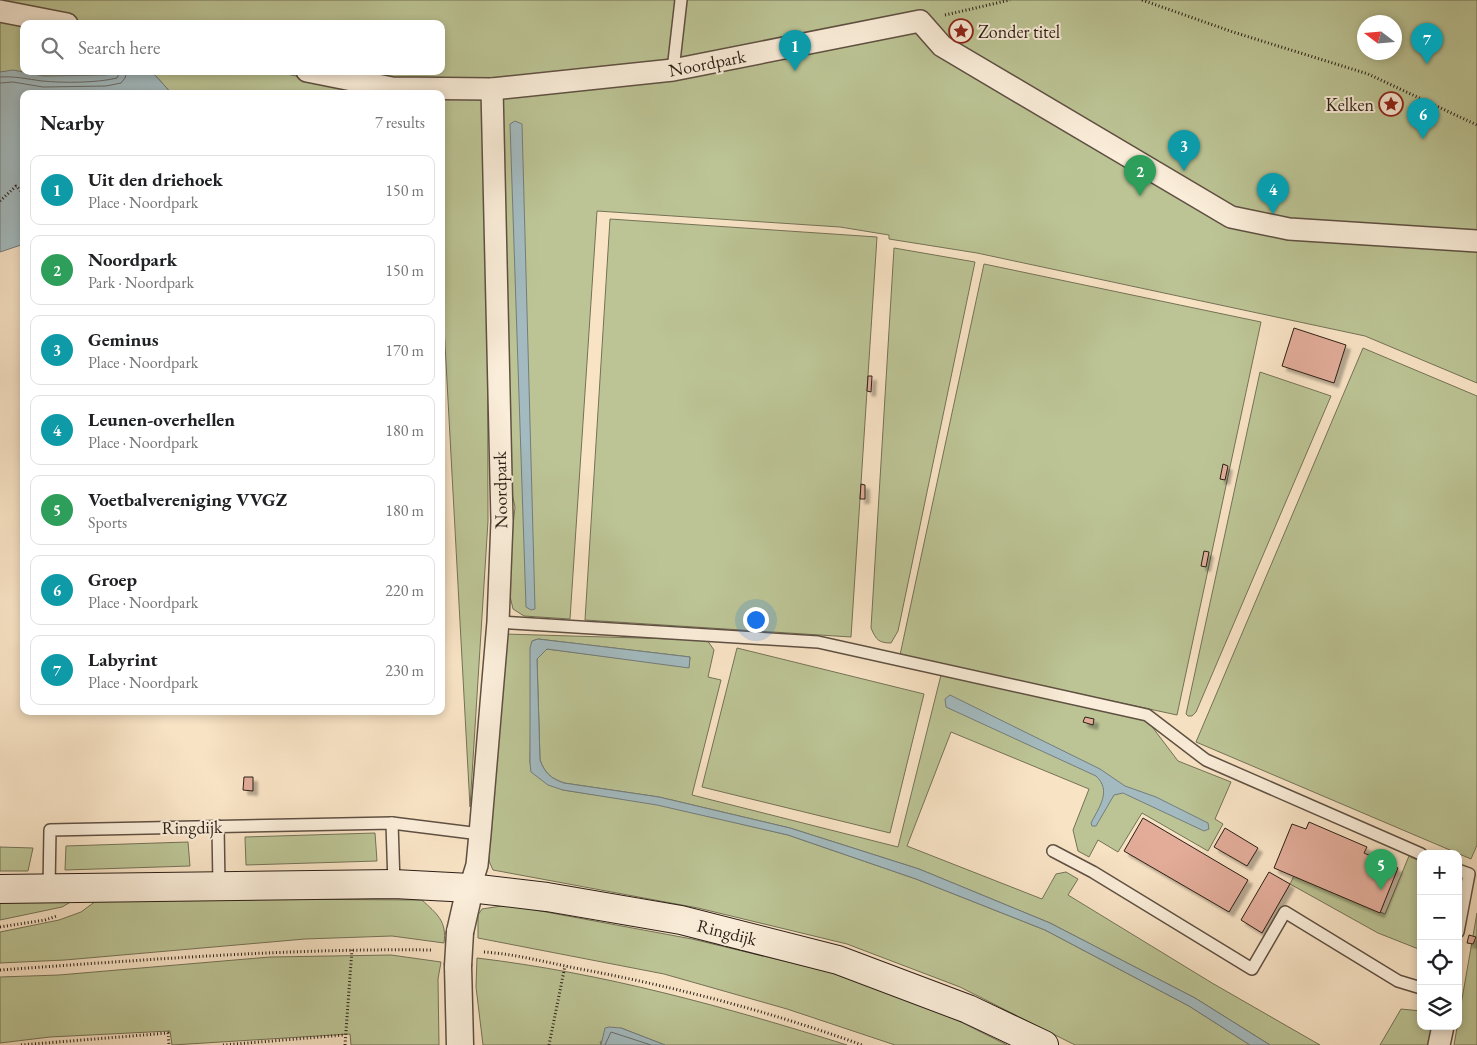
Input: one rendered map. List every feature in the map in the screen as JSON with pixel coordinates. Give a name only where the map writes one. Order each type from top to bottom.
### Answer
[{"type":"main road","name":"Ringdijk","points":[[0,889],[394,884],[470,888],[547,897],[681,920],[838,960],[968,1009],[1044,1045]]},
{"type":"street","points":[[0,11],[46,20]]},
{"type":"street","name":"Noordpark","points":[[327,75],[392,88],[492,89],[673,70],[920,21]]},
{"type":"street","points":[[920,21],[942,46],[1231,217],[1289,229],[1477,241]]},
{"type":"street","name":"Noordpark","points":[[470,888],[477,865],[480,834],[498,622],[502,521],[492,89]]},
{"type":"street","points":[[460,1045],[458,966],[460,932],[470,888]]},
{"type":"street","points":[[1439,1045],[1442,1030]]},
{"type":"lane","points":[[673,70],[682,0]]},
{"type":"lane","points":[[498,622],[818,642],[1147,714],[1206,760],[1417,852]]},
{"type":"lane","points":[[392,823],[394,884]]},
{"type":"lane","name":"Ringdijk","points":[[49,888],[50,830],[392,823],[480,834]]},
{"type":"lane","points":[[218,826],[219,886]]},
{"type":"lane","points":[[1052,851],[1093,872],[1252,969],[1286,912],[1398,981],[1417,987]]},
{"type":"lane","points":[[1462,872],[1468,874],[1462,909]]},
{"type":"path","points":[[920,21],[1010,0]]},
{"type":"path","points":[[1142,0],[1233,32],[1368,74],[1477,125]]},
{"type":"path","points":[[0,201],[16,186],[20,190]]},
{"type":"path","points":[[345,1045],[344,1035],[352,949]]},
{"type":"path","points":[[548,1045],[565,966]]},
{"type":"path","points":[[21,1045],[168,1033],[169,1045]]},
{"type":"path","points":[[223,1045],[344,1035]]},
{"type":"green space","points":[[0,0],[1477,0],[1477,383],[1365,336],[977,253],[889,239],[889,235],[840,227],[597,211],[570,619],[524,616],[513,609],[507,583],[515,507],[510,485],[487,153],[488,521],[470,807],[445,344],[445,90],[423,90],[355,75],[445,75],[445,20],[72,20],[0,6]]},
{"type":"green space","points":[[0,22],[20,25],[20,73],[0,72]]},
{"type":"green space","points":[[33,75],[99,75],[67,76]]},
{"type":"green space","points":[[155,75],[291,75],[370,90],[168,90]]},
{"type":"green space","points":[[610,219],[877,237],[851,637],[585,620]]},
{"type":"green space","points":[[894,248],[975,262],[898,631],[891,643],[878,640],[871,628]]},
{"type":"green space","points":[[984,264],[1261,322],[1177,715],[900,655]]},
{"type":"green space","points":[[1363,348],[1477,396],[1477,845],[1471,859],[1462,855],[1462,850],[1450,850],[1196,742]]},
{"type":"green space","points":[[1260,372],[1331,396],[1196,712],[1192,716],[1188,716],[1186,714]]},
{"type":"green space","points":[[504,634],[707,640],[714,650],[708,677],[721,680],[692,795],[898,847],[941,675],[1147,720],[1178,761],[1231,782],[1215,819],[1223,824],[1208,851],[1142,813],[1118,852],[1098,840],[1089,857],[1078,851],[1073,830],[1089,789],[951,732],[907,846],[1042,899],[1056,874],[1066,872],[1078,879],[1068,895],[1212,983],[1320,1045],[1270,1045],[1195,998],[1050,923],[919,869],[790,828],[659,797],[564,783],[546,772],[540,760],[537,659],[547,649],[689,667],[690,657],[538,639],[532,641],[530,763],[563,790],[657,804],[788,835],[916,879],[1045,930],[1189,1006],[1250,1045],[1075,1045],[960,987],[847,944],[698,908],[493,870],[489,861],[488,833]]},
{"type":"green space","points":[[737,648],[924,694],[890,833],[702,787]]},
{"type":"green space","points":[[375,833],[377,861],[246,865],[245,837]]},
{"type":"green space","points":[[188,842],[190,866],[65,870],[66,846]]},
{"type":"green space","points":[[0,847],[33,848],[28,871],[0,871]]},
{"type":"green space","points":[[1409,856],[1417,860],[1417,948],[1378,933],[1290,884],[1294,876],[1385,914]]},
{"type":"green space","points":[[100,898],[422,900],[440,918],[445,935],[444,943],[392,936],[305,939],[65,960],[0,963],[0,932],[59,920],[81,912]]},
{"type":"green space","points":[[67,899],[69,903],[62,907],[0,920],[0,900]]},
{"type":"green space","points":[[508,905],[692,939],[838,974],[947,1015],[1007,1045],[895,1045],[787,1009],[664,974],[478,938],[478,915],[482,909]]},
{"type":"green space","points":[[1477,913],[1477,1045],[1454,1045],[1457,1030],[1462,1030],[1462,999]]},
{"type":"green space","points":[[391,955],[441,962],[438,979],[439,1045],[351,1045],[350,1034],[172,1045],[170,1031],[50,1037],[0,1043],[0,977],[59,975],[270,957]]},
{"type":"green space","points":[[477,958],[524,964],[618,982],[756,1017],[847,1045],[665,1045],[621,1028],[600,1042],[601,1045],[483,1045],[476,987]]},
{"type":"green space","points":[[1401,1009],[1417,1011],[1417,1030],[1432,1030],[1429,1045],[1380,1045]]},
{"type":"water","points":[[13,70],[20,71],[20,75],[44,76],[155,75],[168,90],[20,90],[20,245],[0,252],[0,72]]},
{"type":"water","points":[[515,121],[522,124],[535,609],[531,610],[526,607],[510,124]]},
{"type":"water","points":[[538,639],[690,657],[689,668],[547,649],[537,659],[540,760],[546,772],[555,779],[564,783],[659,797],[790,828],[919,869],[1050,923],[1195,998],[1270,1045],[1250,1045],[1189,1006],[1045,930],[916,879],[788,835],[657,805],[563,790],[548,785],[531,772],[530,763],[530,648],[532,641]]},
{"type":"water","points":[[950,695],[1100,769],[1125,786],[1156,797],[1208,823],[1209,829],[1204,831],[1123,793],[1114,795],[1096,826],[1092,826],[1091,823],[1104,793],[1101,782],[1096,776],[946,707],[945,699]]},
{"type":"water","points":[[605,1028],[621,1028],[665,1045],[601,1045]]},
{"type":"building","points":[[1294,328],[1346,345],[1334,383],[1282,366]]},
{"type":"building","points":[[868,376],[872,376],[871,392],[867,391]]},
{"type":"building","points":[[1223,464],[1228,466],[1225,480],[1220,479]]},
{"type":"building","points":[[861,484],[865,485],[865,499],[860,499]]},
{"type":"building","points":[[1204,551],[1209,552],[1206,567],[1201,566]]},
{"type":"building","points":[[1085,717],[1094,719],[1093,725],[1083,722]]},
{"type":"building","points":[[244,777],[253,777],[253,791],[243,790]]},
{"type":"building","points":[[1143,818],[1248,880],[1229,912],[1124,851]]},
{"type":"building","points":[[1309,822],[1367,847],[1364,853],[1398,868],[1380,913],[1274,868],[1292,824],[1306,829]]},
{"type":"building","points":[[1225,828],[1258,848],[1247,866],[1214,847]]},
{"type":"building","points":[[1269,872],[1290,884],[1262,933],[1241,920]]},
{"type":"building","points":[[1469,935],[1476,937],[1473,944],[1467,943]]},
{"type":"place","name":"Zonder titel","points":[[961,31]]},
{"type":"place","name":"Labyrint","points":[[1427,64]]},
{"type":"place","name":"Uit den driehoek","points":[[795,71]]},
{"type":"place","name":"Kelken","points":[[1391,104]]},
{"type":"place","name":"Groep","points":[[1423,139]]},
{"type":"place","name":"Geminus","points":[[1184,171]]},
{"type":"place","name":"Noordpark","points":[[1140,196]]},
{"type":"place","name":"Leunen-overhellen","points":[[1273,214]]},
{"type":"place","name":"Voetbalvereniging VVGZ","points":[[1381,890]]}]
